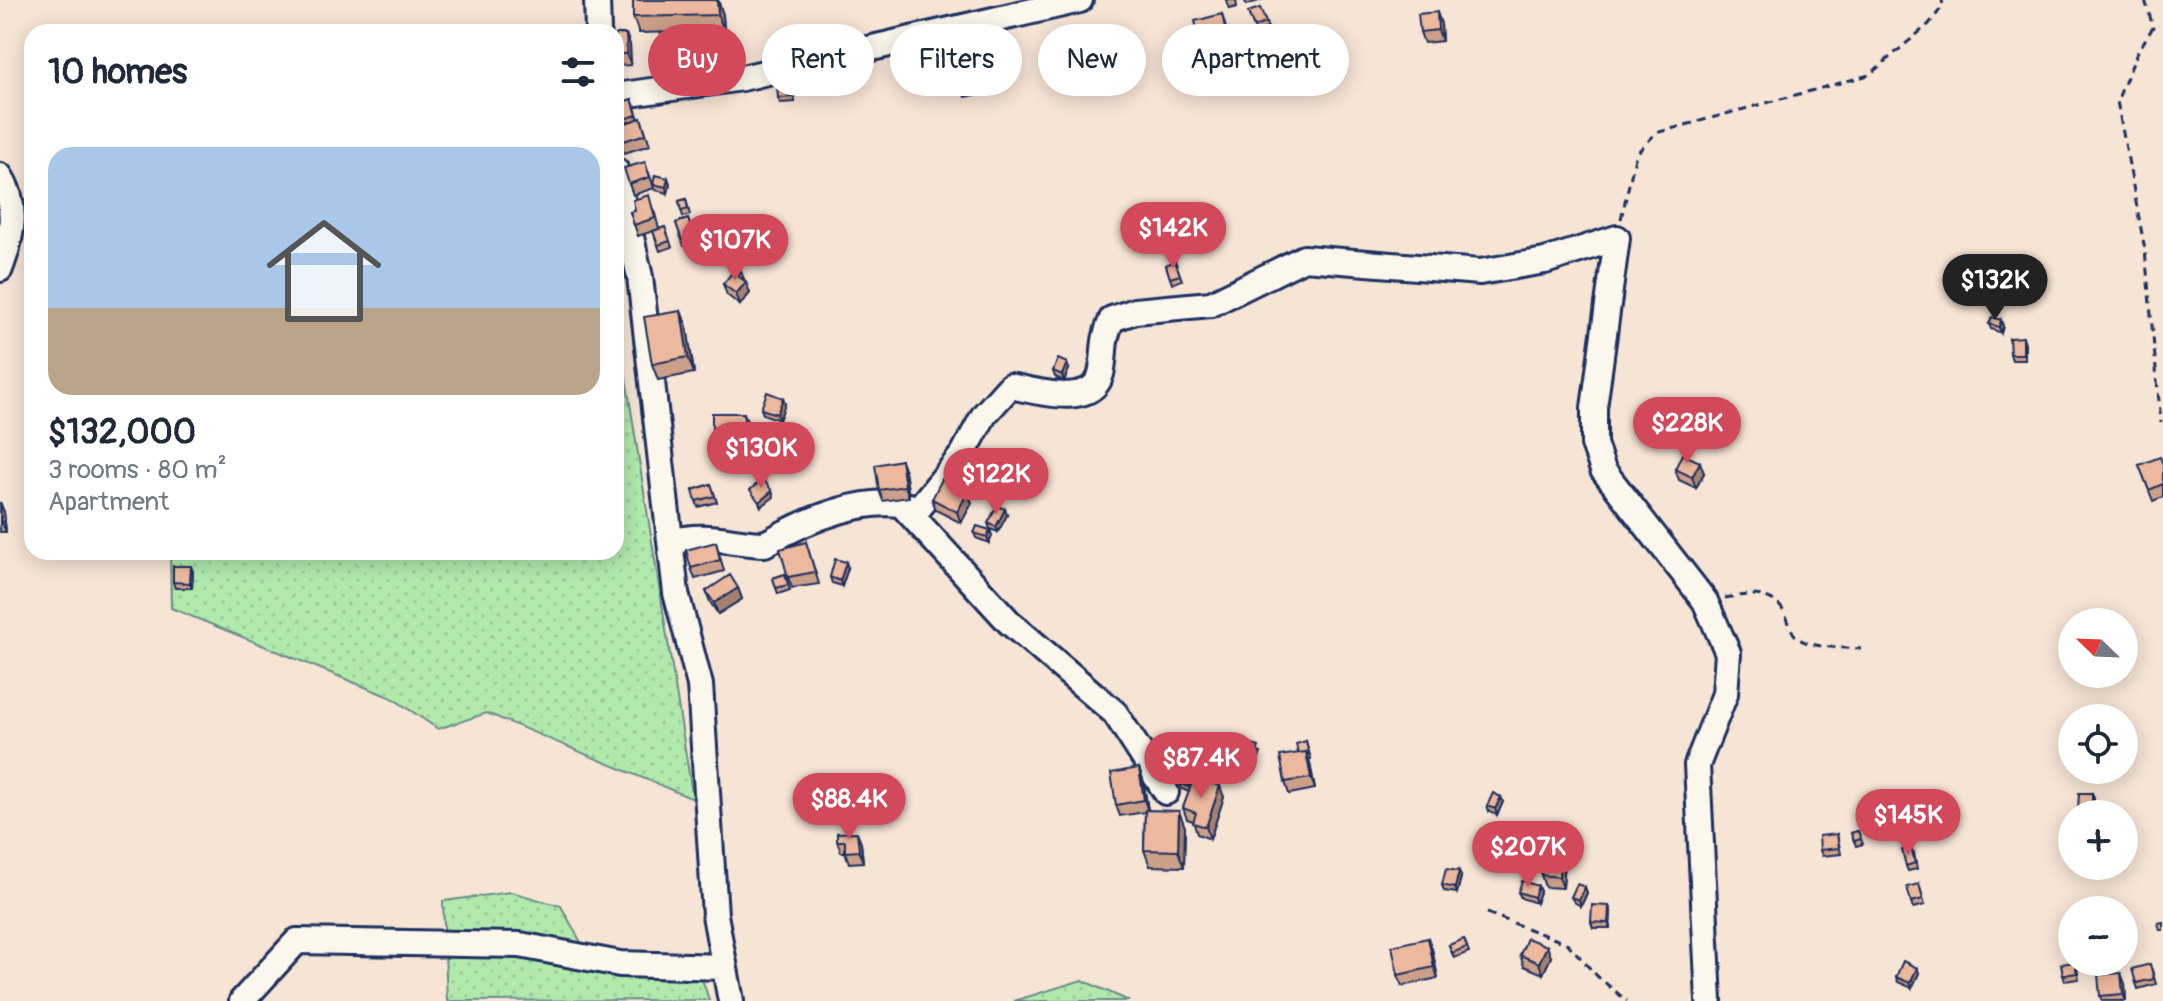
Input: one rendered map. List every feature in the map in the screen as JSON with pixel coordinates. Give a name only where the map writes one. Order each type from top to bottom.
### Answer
[{"type":"street","points":[[597,0],[598,24]]},
{"type":"street","points":[[624,95],[742,78],[1080,0]]},
{"type":"street","points":[[0,269],[13,224],[10,187]]},
{"type":"street","points":[[624,206],[640,277],[676,593],[700,685],[715,915],[731,1001]]},
{"type":"street","points":[[671,542],[692,536],[721,536],[765,544],[791,528],[825,517],[899,501],[918,509],[963,454],[984,415],[1010,386],[1062,396],[1093,387],[1100,376],[1102,341],[1112,319],[1135,311],[1211,304],[1304,258],[1480,272],[1582,251],[1617,238]]},
{"type":"street","points":[[1617,238],[1594,408],[1594,444],[1603,470],[1705,601],[1728,653],[1725,694],[1697,765],[1709,1001]]},
{"type":"street","points":[[1582,251],[1611,271]]},
{"type":"street","points":[[899,501],[1009,622],[1115,713],[1166,792]]},
{"type":"street","points":[[242,1001],[297,941],[520,945],[620,964],[723,967]]},
{"type":"path","points":[[1617,238],[1636,154],[1656,133],[1869,75],[1929,24],[1943,6],[1942,0]]},
{"type":"path","points":[[2145,0],[2153,27],[2137,53],[2117,101],[2145,250],[2161,423]]},
{"type":"path","points":[[1705,601],[1755,594],[1767,596],[1784,611],[1794,636],[1803,641],[1861,649]]},
{"type":"path","points":[[1487,913],[1568,944],[1597,976],[1627,1001]]},
{"type":"green space","points":[[624,366],[693,799],[487,713],[438,729],[392,698],[171,608],[170,560],[624,560]]},
{"type":"green space","points":[[511,892],[561,906],[594,966],[701,976],[709,1000],[447,1001],[443,901]]},
{"type":"green space","points":[[1082,980],[1129,1001],[1014,1001]]},
{"type":"building","points":[[633,0],[717,0],[718,15],[633,17]]},
{"type":"building","points":[[1260,8],[1266,23],[1253,24],[1248,12]]},
{"type":"building","points":[[1437,12],[1438,30],[1420,32],[1418,14]]},
{"type":"building","points":[[1222,14],[1224,24],[1196,24],[1195,21]]},
{"type":"building","points":[[624,34],[626,34],[627,54],[624,54]]},
{"type":"building","points":[[632,99],[637,115],[624,119],[624,101]]},
{"type":"building","points":[[641,118],[646,134],[624,141],[624,123]]},
{"type":"building","points":[[645,162],[650,177],[629,184],[624,168]]},
{"type":"building","points":[[655,175],[668,178],[666,187],[653,184]]},
{"type":"building","points":[[649,195],[655,218],[634,225],[630,212],[635,211],[633,200]]},
{"type":"building","points":[[686,199],[688,209],[681,211],[679,201]]},
{"type":"building","points":[[688,219],[694,237],[682,240],[676,223]]},
{"type":"building","points":[[665,227],[670,241],[658,245],[653,231]]},
{"type":"building","points":[[1175,261],[1180,275],[1170,278],[1166,265]]},
{"type":"building","points":[[736,268],[741,272],[738,276],[746,282],[736,294],[723,284]]},
{"type":"building","points":[[681,311],[688,357],[652,364],[644,317]]},
{"type":"building","points":[[1992,317],[2001,320],[1999,327],[1989,324]]},
{"type":"building","points":[[2023,337],[2023,354],[2010,354],[2009,338]]},
{"type":"building","points":[[1058,359],[1067,363],[1062,375],[1053,371]]},
{"type":"building","points":[[767,392],[783,398],[777,414],[761,409]]},
{"type":"building","points":[[712,413],[744,413],[744,433],[712,434]]},
{"type":"building","points":[[1682,454],[1700,462],[1692,477],[1675,469]]},
{"type":"building","points":[[2160,457],[2163,484],[2149,490],[2139,465]]},
{"type":"building","points":[[901,460],[905,486],[879,490],[875,465]]},
{"type":"building","points":[[763,479],[772,491],[759,502],[750,490]]},
{"type":"building","points":[[942,479],[968,492],[957,512],[932,499]]},
{"type":"building","points":[[711,484],[715,496],[696,501],[693,490]]},
{"type":"building","points":[[997,506],[1005,509],[996,527],[988,523]]},
{"type":"building","points":[[977,526],[990,530],[987,537],[974,533]]},
{"type":"building","points":[[716,542],[720,560],[691,568],[686,550]]},
{"type":"building","points":[[806,542],[815,572],[788,577],[780,549]]},
{"type":"building","points":[[835,559],[846,562],[840,581],[830,577]]},
{"type":"building","points":[[173,566],[191,566],[190,583],[173,582]]},
{"type":"building","points":[[785,574],[788,585],[776,588],[773,578]]},
{"type":"building","points":[[730,575],[738,588],[714,603],[706,591]]},
{"type":"building","points":[[1161,739],[1186,747],[1181,761],[1157,753]]},
{"type":"building","points":[[1234,740],[1259,747],[1257,752],[1233,745]]},
{"type":"building","points":[[1306,741],[1309,754],[1298,753],[1296,744]]},
{"type":"building","points":[[1306,752],[1311,778],[1285,782],[1280,756]]},
{"type":"building","points":[[1139,768],[1144,800],[1116,805],[1111,773]]},
{"type":"building","points":[[1186,770],[1194,774],[1188,787],[1180,783]]},
{"type":"building","points":[[1194,777],[1220,786],[1206,827],[1193,823],[1196,813],[1183,808]]},
{"type":"building","points":[[1493,793],[1501,797],[1495,809],[1487,806]]},
{"type":"building","points":[[2079,793],[2092,793],[2092,800],[2079,800]]},
{"type":"building","points":[[1145,810],[1179,811],[1178,851],[1144,850]]},
{"type":"building","points":[[1488,830],[1500,834],[1491,857],[1480,852]]},
{"type":"building","points":[[1858,831],[1861,839],[1854,841],[1851,833]]},
{"type":"building","points":[[857,832],[859,851],[845,852],[845,841],[837,841],[837,833]]},
{"type":"building","points":[[1837,834],[1839,848],[1820,850],[1819,836]]},
{"type":"building","points":[[1911,848],[1915,863],[1906,866],[1902,850]]},
{"type":"building","points":[[1543,849],[1561,850],[1559,877],[1541,875]]},
{"type":"building","points":[[1446,869],[1459,871],[1455,888],[1442,885]]},
{"type":"building","points":[[1522,881],[1538,886],[1534,897],[1518,892]]},
{"type":"building","points":[[1577,884],[1585,887],[1579,900],[1571,897]]},
{"type":"building","points":[[1919,884],[1923,899],[1911,902],[1907,887]]},
{"type":"building","points":[[1592,905],[1609,906],[1608,923],[1591,922]]},
{"type":"building","points":[[1428,938],[1434,967],[1398,975],[1392,946]]},
{"type":"building","points":[[1527,938],[1547,946],[1539,963],[1520,955]]},
{"type":"building","points":[[1464,939],[1467,947],[1452,953],[1449,945]]},
{"type":"building","points":[[1903,961],[1917,968],[1910,983],[1896,977]]},
{"type":"building","points":[[2150,964],[2154,979],[2136,983],[2134,976],[2138,976],[2138,967]]},
{"type":"building","points":[[2098,976],[2121,976],[2123,994],[2100,996]]}]
